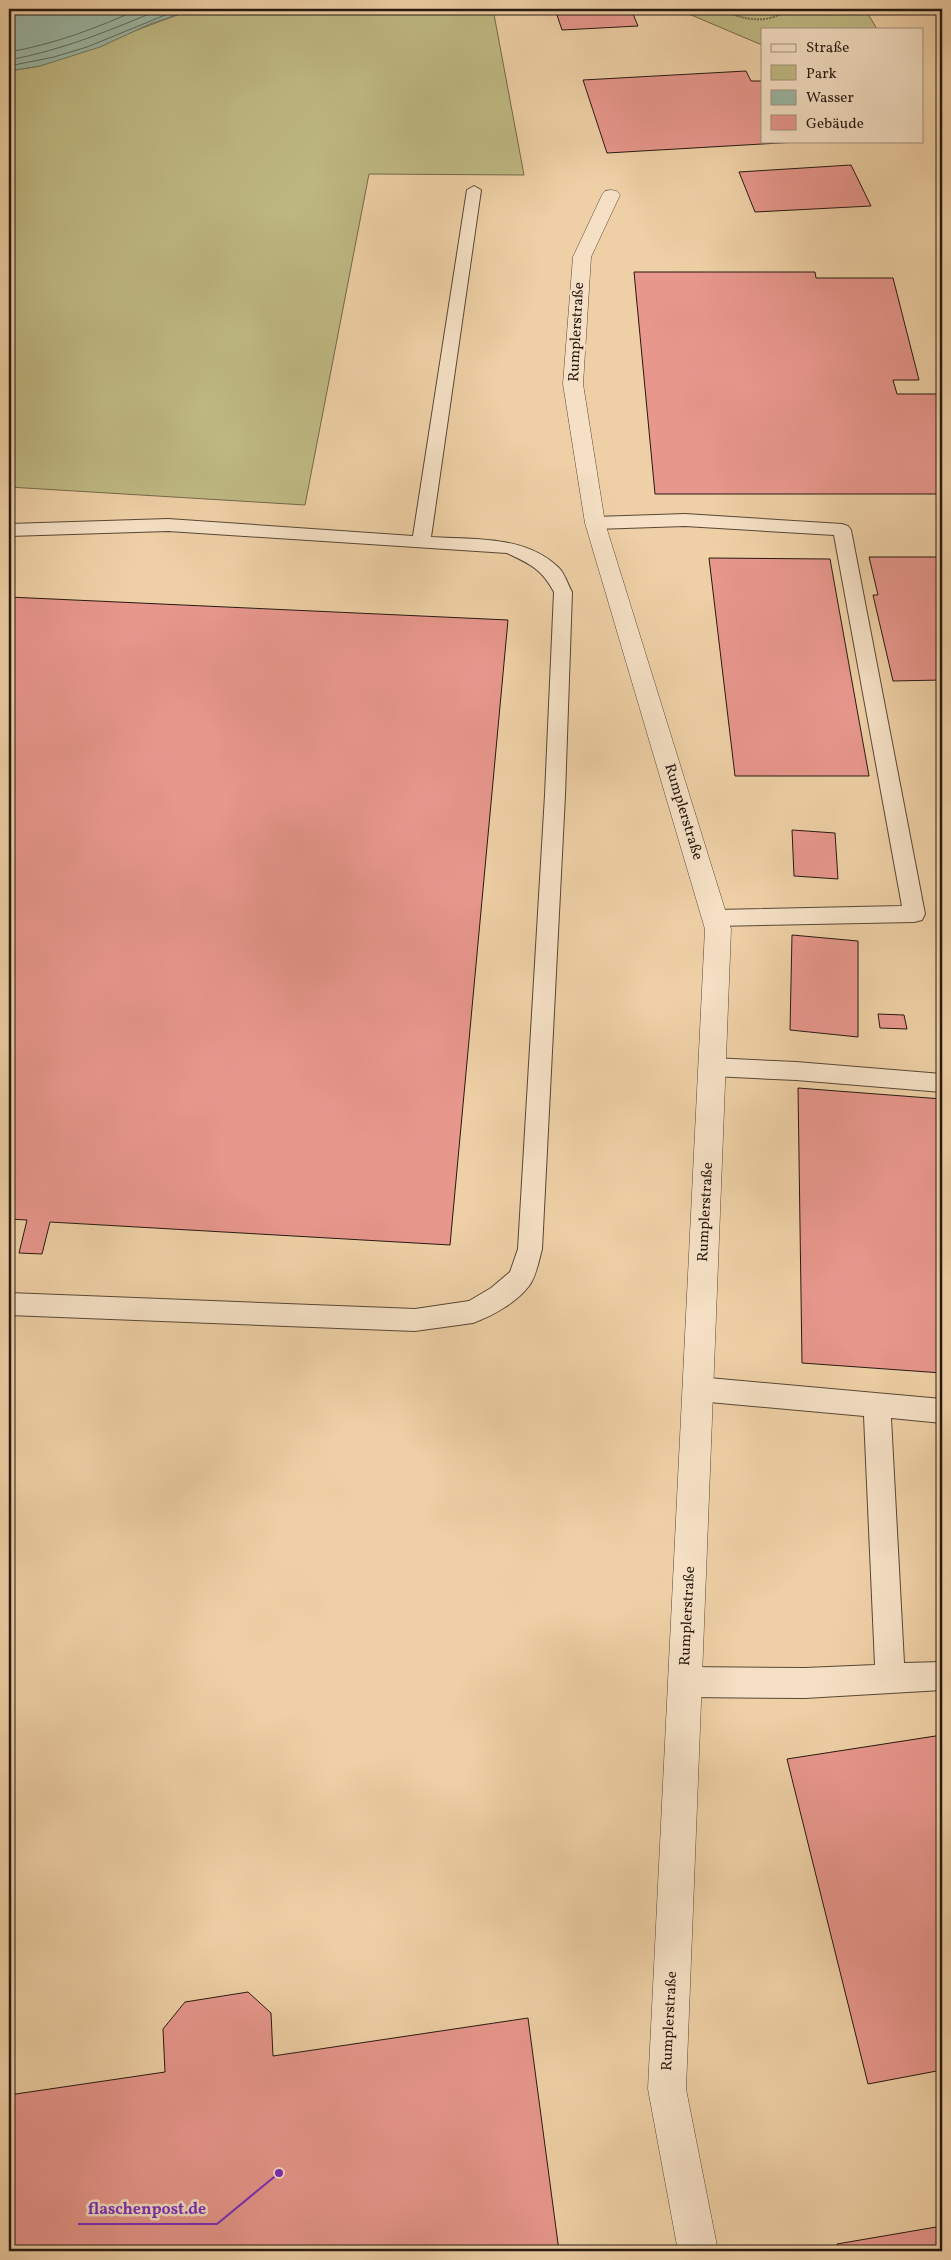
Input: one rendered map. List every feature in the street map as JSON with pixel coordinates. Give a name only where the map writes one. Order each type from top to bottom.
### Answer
[{"type":"street","name":"Rumplerstraße","points":[[611,195],[582,257],[573,384],[596,523],[718,928],[666,2089],[698,2251]]},
{"type":"lane","points":[[422,542],[474,190]]},
{"type":"lane","points":[[596,523],[685,520],[842,530],[914,914],[715,918]]},
{"type":"lane","points":[[9,530],[168,525],[510,548],[534,559],[553,573],[563,592],[555,796],[530,1249],[520,1278],[500,1296],[473,1312],[415,1320],[9,1304]]},
{"type":"lane","points":[[712,1067],[796,1071],[942,1083]]},
{"type":"lane","points":[[698,1389],[942,1410]]},
{"type":"lane","points":[[877,1405],[890,1679]]},
{"type":"lane","points":[[685,1682],[805,1683],[942,1676]]},
{"type":"path","points":[[718,9],[742,19],[756,21],[773,19],[781,14],[782,9]]},
{"type":"green space","points":[[190,9],[493,9],[524,175],[369,174],[305,505],[9,487],[9,71],[40,66]]},
{"type":"green space","points":[[677,9],[865,9],[876,28],[761,28],[761,45]]},
{"type":"water","points":[[9,9],[190,9],[150,24],[100,47],[40,66],[9,71]]},
{"type":"building","points":[[555,9],[631,9],[638,26],[562,30]]},
{"type":"building","points":[[746,71],[751,81],[761,81],[761,142],[797,142],[607,153],[583,80]]},
{"type":"building","points":[[851,165],[871,206],[755,212],[739,172]]},
{"type":"building","points":[[634,272],[815,272],[816,278],[893,278],[919,380],[893,380],[897,394],[942,394],[942,494],[655,494]]},
{"type":"building","points":[[869,557],[942,557],[942,680],[893,681],[873,595],[878,595]]},
{"type":"building","points":[[709,558],[830,559],[869,776],[735,776]]},
{"type":"building","points":[[9,597],[508,620],[450,1245],[50,1222],[42,1254],[19,1253],[27,1220],[9,1219]]},
{"type":"building","points":[[792,830],[835,833],[838,879],[794,876]]},
{"type":"building","points":[[792,935],[858,941],[858,1037],[790,1030]]},
{"type":"building","points":[[878,1014],[904,1015],[907,1029],[880,1028]]},
{"type":"building","points":[[798,1088],[942,1099],[942,1373],[802,1363]]},
{"type":"building","points":[[942,1735],[942,2070],[868,2084],[787,1759]]},
{"type":"building","points":[[248,1992],[271,2013],[273,2056],[528,2018],[559,2251],[9,2251],[9,2095],[165,2072],[163,2029],[185,2002]]},
{"type":"building","points":[[942,2226],[942,2251],[838,2251],[837,2244]]},
{"type":"place","name":"flaschenpost.de","points":[[279,2173]]}]
